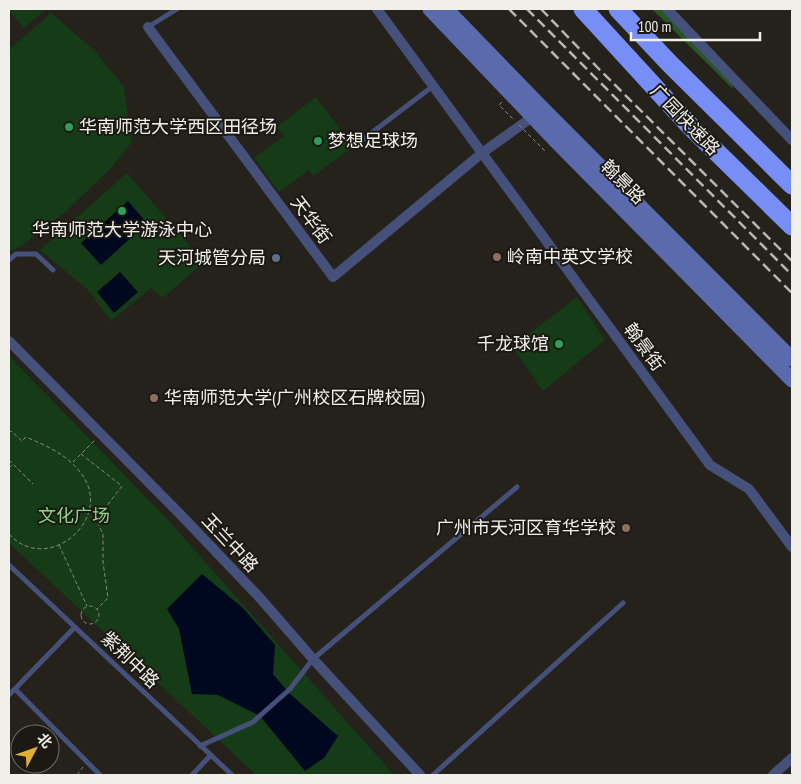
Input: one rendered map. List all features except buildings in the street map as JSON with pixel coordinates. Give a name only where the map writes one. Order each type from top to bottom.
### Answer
[{"type":"highway","name":"广园快速路","points":[[583,9],[691,127],[792,226]]},
{"type":"highway","name":"广园快速路","points":[[618,9],[670,64],[792,185]]},
{"type":"highway","points":[[670,64],[714,98],[792,169]]},
{"type":"street","points":[[377,9],[482,153]]},
{"type":"street","name":"翰景路","points":[[430,9],[792,359]]},
{"type":"street","name":"翰景路","points":[[446,9],[538,113],[792,380]]},
{"type":"street","points":[[667,9],[792,140]]},
{"type":"street","name":"天华街","points":[[148,27],[333,277],[482,153],[538,113]]},
{"type":"street","name":"翰景街","points":[[482,153],[710,465],[748,489],[792,547]]},
{"type":"street","name":"玉兰中路","points":[[9,341],[179,513],[253,591],[420,775]]},
{"type":"street","points":[[773,775],[792,758]]},
{"type":"lane","points":[[148,27],[177,9]]},
{"type":"lane","points":[[357,144],[433,86]]},
{"type":"lane","points":[[9,260],[16,254],[36,254],[53,270]]},
{"type":"lane","points":[[200,746],[253,722],[290,690],[313,659],[517,487]]},
{"type":"lane","name":"紫荆中路","points":[[9,565],[232,775]]},
{"type":"lane","points":[[434,775],[623,603]]},
{"type":"lane","points":[[9,695],[75,627]]},
{"type":"lane","points":[[15,689],[100,775]]},
{"type":"lane","points":[[192,775],[210,756]]},
{"type":"path","points":[[500,104],[512,118]]},
{"type":"path","points":[[519,125],[546,152]]},
{"type":"path","points":[[9,433],[11,431],[22,442],[26,437],[59,452],[72,463],[82,474],[88,488],[90,503],[87,518],[80,531],[68,541],[59,545],[40,548],[25,545],[9,534]]},
{"type":"path","points":[[72,463],[101,435]]},
{"type":"path","points":[[81,454],[122,486],[96,520],[103,534],[103,562],[108,598],[97,609]]},
{"type":"path","points":[[9,460],[33,484]]},
{"type":"path","points":[[9,468],[13,464]]},
{"type":"path","points":[[59,545],[87,606]]},
{"type":"path","points":[[87,606],[97,609],[99,614],[98,620],[93,624],[87,624],[82,621],[80,615],[82,609],[87,606]]},
{"type":"path","points":[[77,775],[87,762]]},
{"type":"green space","points":[[9,9],[44,9],[45,10],[24,28]]},
{"type":"green space","points":[[652,9],[668,9],[731,75],[733,89]]},
{"type":"green space","name":"华南师范大学西区田径场","points":[[51,13],[94,50],[124,87],[132,142],[111,168],[65,212],[20,247],[9,252],[9,50]]},
{"type":"green space","name":"梦想足球场","points":[[316,97],[353,147],[313,176],[309,170],[279,192],[254,158],[284,136],[277,127]]},
{"type":"green space","name":"华南师范大学游泳中心","points":[[127,173],[196,253],[199,266],[163,298],[151,288],[111,321],[87,289],[40,250]]},
{"type":"green space","name":"千龙球馆","points":[[577,297],[605,340],[543,391],[512,347]]},
{"type":"green space","name":"文化广场","points":[[9,356],[169,521],[394,775],[256,775],[9,543]]},
{"type":"water","points":[[128,201],[147,223],[101,265],[81,243]]},
{"type":"water","points":[[120,272],[138,292],[114,313],[97,292]]},
{"type":"water","points":[[202,574],[243,608],[275,645],[273,674],[289,693],[338,736],[324,758],[305,771],[260,716],[218,695],[192,694],[179,629],[167,609]]},
{"type":"railway","points":[[509,9],[792,293]]},
{"type":"railway","points":[[527,9],[792,275]]},
{"type":"railway","points":[[541,9],[792,261]]},
{"type":"place","name":"华南师范大学西区田径场","points":[[69,127]]},
{"type":"place","name":"梦想足球场","points":[[318,141]]},
{"type":"place","name":"华南师范大学游泳中心","points":[[122,211]]},
{"type":"place","name":"岭南中英文学校","points":[[497,257]]},
{"type":"place","name":"天河城管分局","points":[[276,258]]},
{"type":"place","name":"千龙球馆","points":[[559,344]]},
{"type":"place","name":"华南师范大学(广州校区石牌校园)","points":[[154,398]]},
{"type":"place","name":"广州市天河区育华学校","points":[[626,528]]}]
